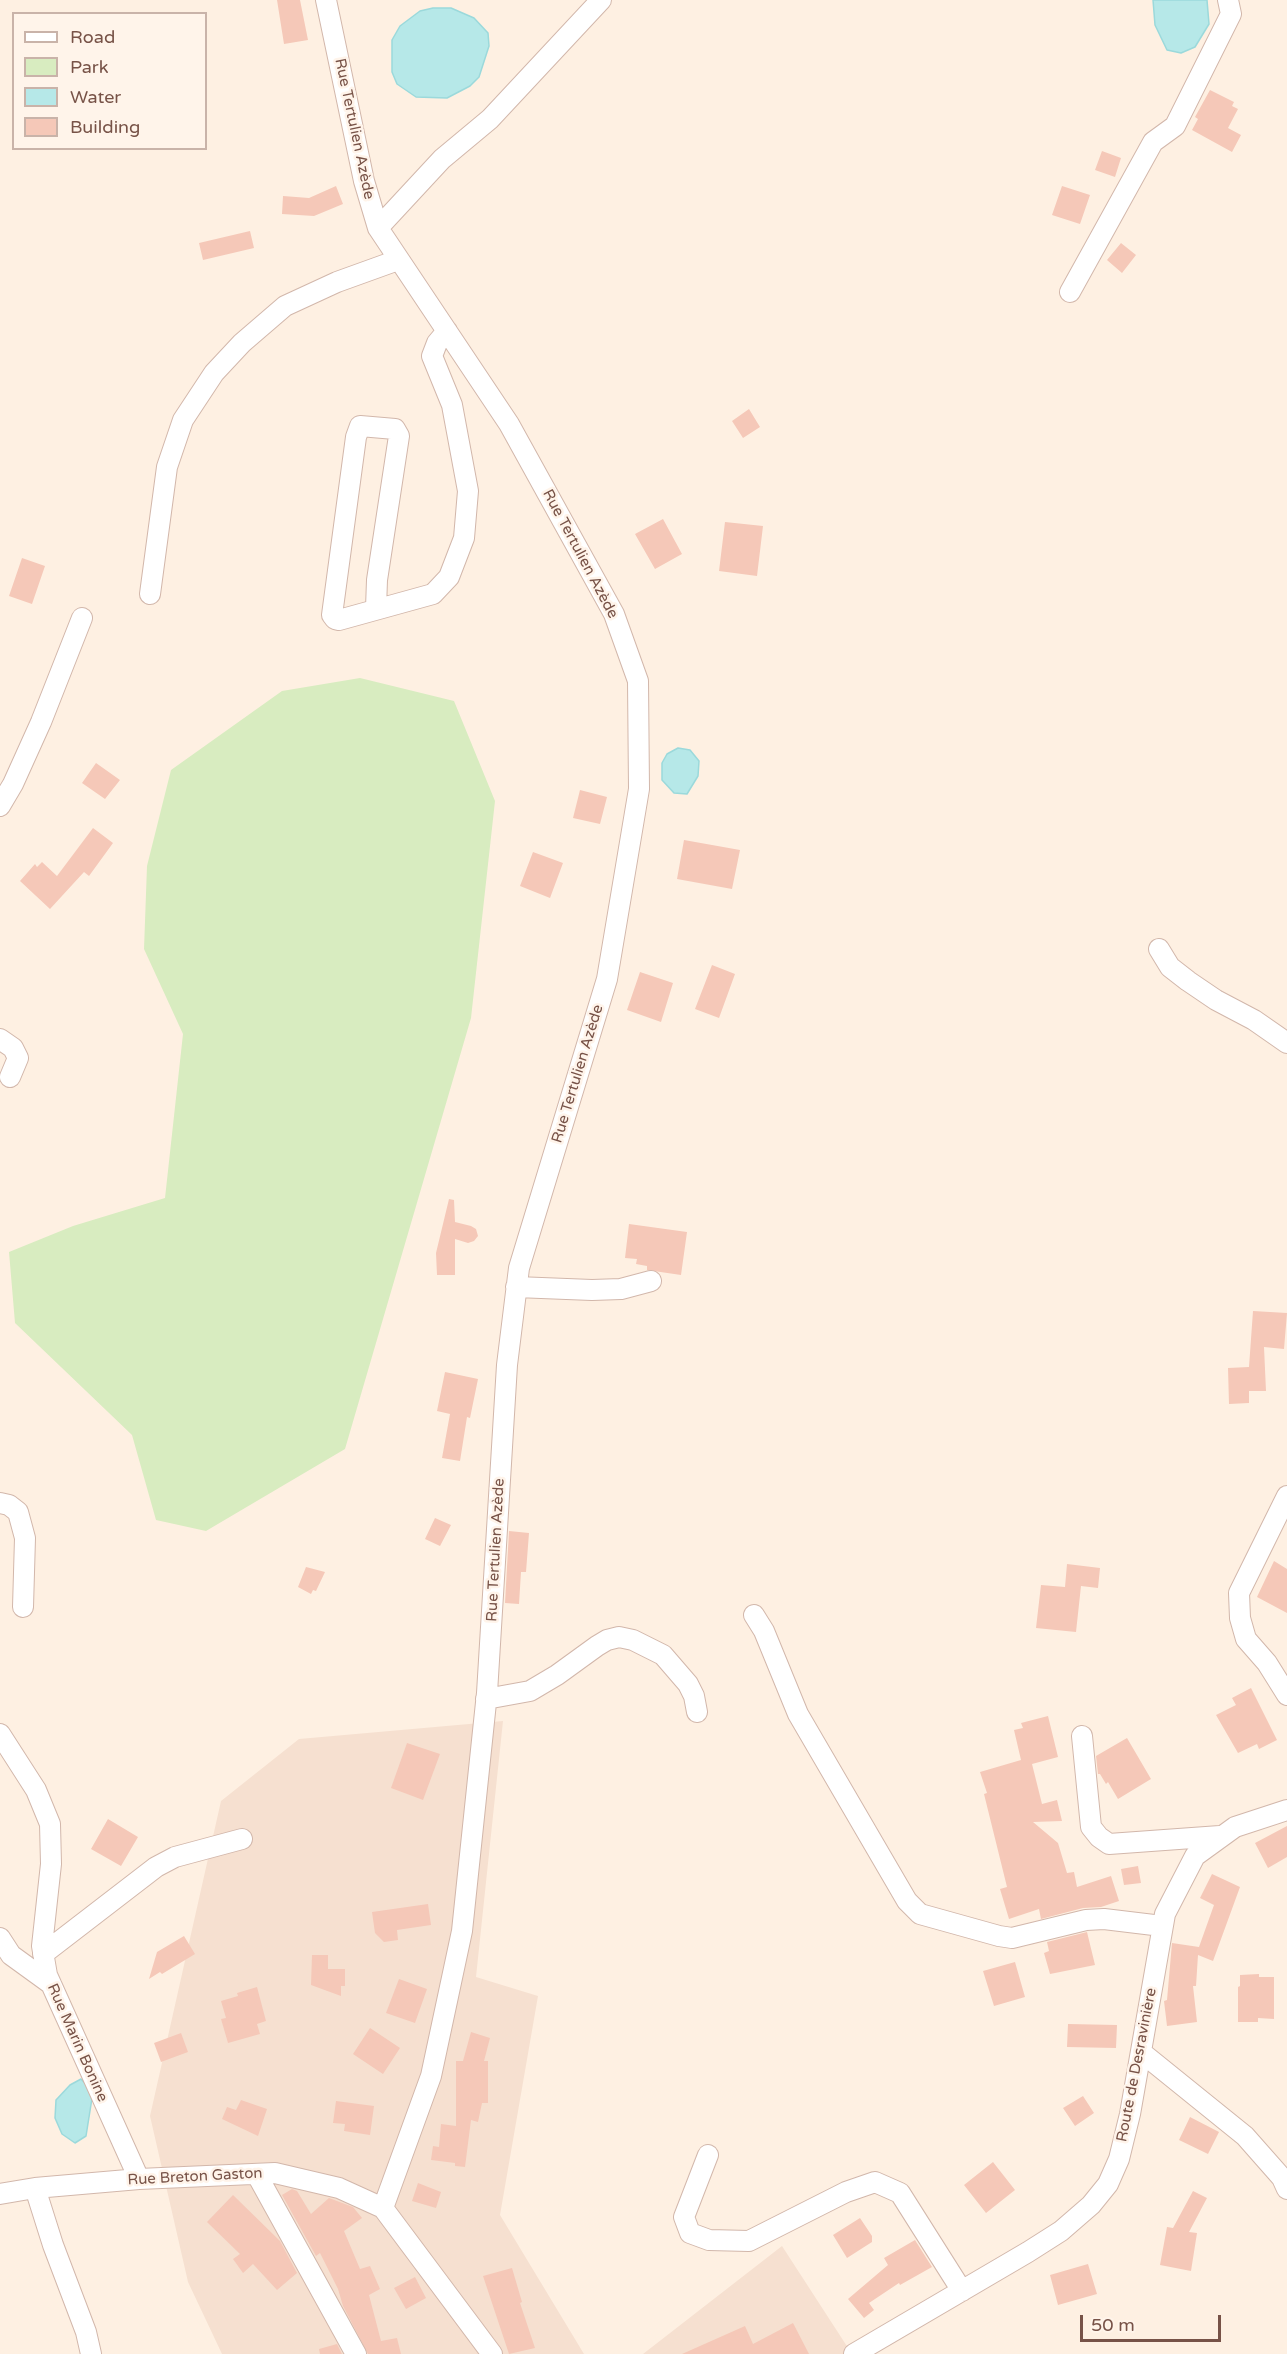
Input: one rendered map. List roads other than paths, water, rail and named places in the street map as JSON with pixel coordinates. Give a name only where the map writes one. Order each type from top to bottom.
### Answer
[{"type":"street","name":"Rue Tertulien Azède","points":[[326,0],[364,181],[378,228],[509,424],[614,614],[638,681],[639,789],[607,978],[545,1179],[519,1268],[516,1287],[507,1365],[486,1699],[462,1931],[431,2076],[383,2208]]},
{"type":"street","points":[[378,228],[442,159],[490,119],[601,0]]},
{"type":"street","points":[[1070,292],[1153,142],[1175,126],[1231,15],[1228,0]]},
{"type":"street","points":[[150,594],[167,467],[183,420],[214,372],[242,343],[285,306],[337,282],[398,260]]},
{"type":"street","points":[[376,608],[381,557],[399,436],[395,429],[360,426],[356,437],[332,615],[335,619],[339,620],[433,594],[449,577],[464,538],[468,491],[452,405],[432,356],[437,343],[447,331]]},
{"type":"street","points":[[0,806],[13,784],[41,722],[82,618]]},
{"type":"street","points":[[1159,949],[1170,967],[1188,981],[1216,1000],[1254,1020],[1287,1043]]},
{"type":"street","points":[[0,1040],[13,1048],[18,1058],[10,1077]]},
{"type":"street","points":[[516,1287],[621,1289],[651,1281]]},
{"type":"street","points":[[1287,1496],[1239,1593],[1240,1618],[1246,1639],[1267,1663],[1287,1695]]},
{"type":"street","points":[[0,1503],[9,1505],[18,1512],[25,1538],[23,1607]]},
{"type":"street","points":[[754,1614],[764,1630],[798,1714],[908,1901],[920,1914],[1012,1938],[1086,1920],[1104,1919],[1162,1926]]},
{"type":"street","points":[[486,1699],[531,1691],[597,1646],[607,1640],[620,1637],[633,1640],[663,1654],[688,1684],[694,1696],[697,1712]]},
{"type":"street","name":"Rue Marin Bonine","points":[[0,1734],[36,1790],[50,1824],[51,1864],[42,1946],[47,1976],[139,2180]]},
{"type":"street","points":[[1082,1736],[1091,1827],[1099,1837],[1109,1844],[1220,1836]]},
{"type":"street","name":"Route de Desravinière","points":[[854,2354],[1061,2230],[1091,2205],[1108,2184],[1119,2159],[1130,2114],[1165,1914],[1196,1856],[1235,1827],[1287,1810]]},
{"type":"street","points":[[43,1954],[156,1867],[175,1857],[242,1839]]},
{"type":"street","points":[[0,1938],[11,1955],[51,1984]]},
{"type":"street","points":[[1141,2052],[1245,2136],[1282,2178],[1287,2189]]},
{"type":"street","points":[[708,2155],[684,2217],[690,2233],[709,2240],[749,2241],[846,2192],[875,2182],[900,2193],[962,2290]]},
{"type":"street","name":"Rue Breton Gaston","points":[[0,2194],[35,2188],[139,2180],[276,2173],[339,2188],[383,2208],[492,2354]]},
{"type":"street","points":[[257,2175],[356,2354]]},
{"type":"street","points":[[35,2188],[52,2245],[86,2332],[91,2354]]},
{"type":"water","points":[[1153,0],[1207,0],[1209,24],[1195,47],[1181,53],[1167,50],[1155,25]]},
{"type":"water","points":[[451,8],[474,18],[488,33],[489,46],[479,77],[470,86],[447,98],[416,97],[397,84],[392,72],[392,40],[400,26],[420,11]]},
{"type":"water","points":[[678,748],[690,750],[699,761],[698,776],[687,794],[674,793],[662,780],[662,763],[667,754]]},
{"type":"water","points":[[81,2079],[93,2092],[86,2136],[75,2143],[62,2134],[55,2118],[56,2100],[70,2085]]}]
